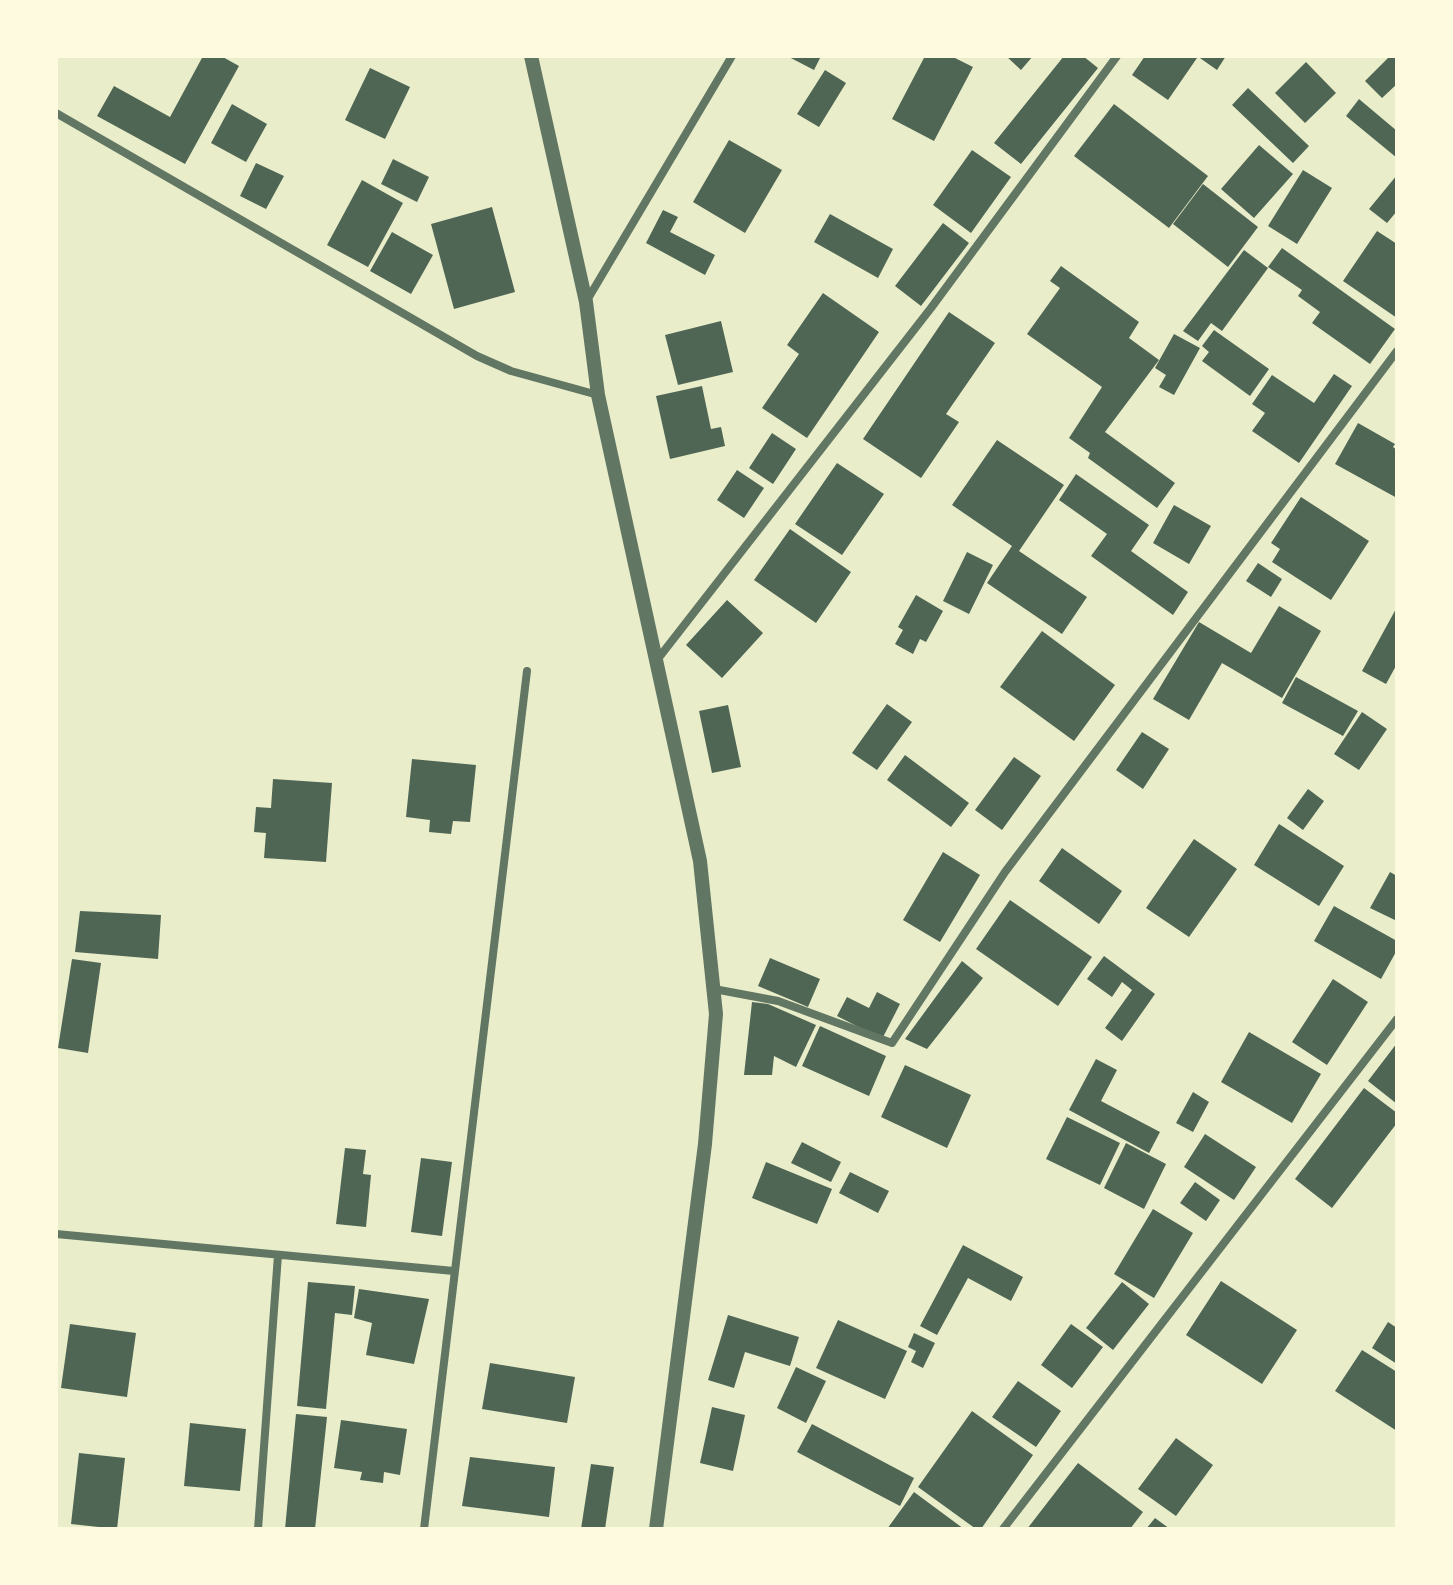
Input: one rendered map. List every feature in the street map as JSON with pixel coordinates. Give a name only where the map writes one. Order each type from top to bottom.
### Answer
[{"type":"street","points":[[531,56],[586,302],[598,395],[700,861],[714,989],[716,1014],[705,1144],[656,1529]]},
{"type":"street","points":[[586,302],[732,56]]},
{"type":"street","points":[[656,661],[931,308],[1117,56]]},
{"type":"street","points":[[56,113],[477,356],[511,371],[598,395]]},
{"type":"street","points":[[714,989],[778,1001],[892,1043],[1005,872],[1397,351]]},
{"type":"street","points":[[424,1529],[527,671]]},
{"type":"street","points":[[1003,1529],[1397,1019]]},
{"type":"street","points":[[56,1234],[454,1271]]},
{"type":"street","points":[[258,1529],[278,1255]]},
{"type":"building","points":[[203,56],[221,56],[239,66],[185,164],[97,116],[114,86],[170,117]]},
{"type":"building","points":[[787,56],[821,56],[814,70]]},
{"type":"building","points":[[925,56],[951,56],[973,67],[934,141],[892,119]]},
{"type":"building","points":[[1006,56],[1033,56],[1021,70]]},
{"type":"building","points":[[1064,56],[1083,56],[1098,68],[1021,164],[994,143]]},
{"type":"building","points":[[1145,56],[1197,58],[1168,100],[1132,75]]},
{"type":"building","points":[[1197,56],[1226,56],[1217,70]]},
{"type":"building","points":[[1390,56],[1397,56],[1397,84],[1382,98],[1365,81]]},
{"type":"building","points":[[1306,62],[1336,93],[1305,123],[1275,93]]},
{"type":"building","points":[[370,68],[410,87],[385,139],[345,120]]},
{"type":"building","points":[[825,70],[846,83],[819,127],[797,114]]},
{"type":"building","points":[[1248,88],[1309,146],[1293,163],[1232,105]]},
{"type":"building","points":[[1359,99],[1397,131],[1397,158],[1346,116]]},
{"type":"building","points":[[232,104],[267,124],[246,162],[211,143]]},
{"type":"building","points":[[1114,104],[1208,176],[1169,228],[1074,156]]},
{"type":"building","points":[[729,140],[782,170],[745,233],[693,202]]},
{"type":"building","points":[[1259,145],[1293,174],[1254,218],[1221,189]]},
{"type":"building","points":[[972,150],[1011,177],[971,233],[933,205]]},
{"type":"building","points":[[393,159],[429,177],[417,202],[381,184]]},
{"type":"building","points":[[256,163],[284,176],[266,209],[240,196]]},
{"type":"building","points":[[1303,170],[1332,188],[1297,244],[1268,226]]},
{"type":"building","points":[[1397,175],[1397,211],[1387,223],[1369,209]]},
{"type":"building","points":[[362,180],[403,203],[368,267],[327,245]]},
{"type":"building","points":[[1203,184],[1258,227],[1228,267],[1173,224]]},
{"type":"building","points":[[492,207],[515,292],[454,309],[431,224]]},
{"type":"building","points":[[663,210],[678,217],[670,232],[715,255],[705,275],[646,243]]},
{"type":"building","points":[[830,214],[893,249],[878,278],[814,242]]},
{"type":"building","points":[[943,223],[969,243],[921,306],[895,286]]},
{"type":"building","points":[[1377,231],[1397,244],[1397,318],[1343,281]]},
{"type":"building","points":[[392,232],[433,255],[411,294],[370,271]]},
{"type":"building","points":[[1282,248],[1395,329],[1370,364],[1312,323],[1320,312],[1298,296],[1302,290],[1268,267]]},
{"type":"building","points":[[1244,250],[1268,268],[1222,331],[1211,323],[1198,341],[1183,331]]},
{"type":"building","points":[[1061,266],[1139,322],[1129,338],[1159,360],[1105,432],[1175,483],[1157,508],[1088,458],[1090,453],[1069,438],[1102,387],[1027,334],[1060,288],[1050,281]]},
{"type":"building","points":[[823,293],[879,332],[807,438],[762,408],[799,354],[787,345]]},
{"type":"building","points":[[949,312],[995,343],[946,414],[959,422],[921,478],[863,439]]},
{"type":"building","points":[[721,321],[733,372],[678,385],[665,335]]},
{"type":"building","points":[[1214,330],[1269,369],[1250,396],[1202,361],[1209,352],[1202,346]]},
{"type":"building","points":[[1174,334],[1200,348],[1174,395],[1159,387],[1166,375],[1155,368]]},
{"type":"building","points":[[1334,374],[1352,386],[1299,463],[1252,431],[1265,413],[1252,404],[1272,375],[1314,403]]},
{"type":"building","points":[[702,386],[711,429],[721,427],[725,446],[670,459],[656,396]]},
{"type":"building","points":[[1358,423],[1395,444],[1397,498],[1335,464]]},
{"type":"building","points":[[772,433],[796,449],[773,484],[749,468]]},
{"type":"building","points":[[997,440],[1064,485],[1019,551],[1087,597],[1062,634],[987,583],[1012,546],[952,505]]},
{"type":"building","points":[[837,463],[884,494],[842,555],[795,524]]},
{"type":"building","points":[[737,470],[764,488],[744,518],[717,500]]},
{"type":"building","points":[[1076,474],[1149,525],[1131,551],[1188,592],[1173,615],[1091,556],[1107,534],[1059,500]]},
{"type":"building","points":[[1301,497],[1369,541],[1331,600],[1272,562],[1280,549],[1271,543]]},
{"type":"building","points":[[1174,505],[1211,526],[1189,564],[1153,543]]},
{"type":"building","points":[[790,529],[851,572],[816,623],[754,580]]},
{"type":"building","points":[[967,552],[993,565],[969,614],[943,601]]},
{"type":"building","points":[[1258,563],[1282,579],[1271,597],[1246,581]]},
{"type":"building","points":[[916,595],[943,611],[926,642],[920,639],[913,654],[895,644],[903,630],[898,627]]},
{"type":"building","points":[[727,600],[763,633],[722,678],[686,645]]},
{"type":"building","points":[[1279,606],[1321,631],[1282,698],[1222,663],[1189,720],[1153,699],[1199,622],[1251,653]]},
{"type":"building","points":[[1397,607],[1397,664],[1386,684],[1362,671]]},
{"type":"building","points":[[1042,631],[1115,685],[1074,741],[1000,687]]},
{"type":"building","points":[[1296,677],[1358,711],[1343,736],[1282,703]]},
{"type":"building","points":[[887,704],[912,722],[877,770],[852,753]]},
{"type":"building","points":[[728,705],[741,767],[712,773],[699,711]]},
{"type":"building","points":[[1362,712],[1387,729],[1359,770],[1334,754]]},
{"type":"building","points":[[1142,732],[1169,749],[1143,789],[1116,770]]},
{"type":"building","points":[[905,755],[969,803],[951,827],[887,780]]},
{"type":"building","points":[[1014,757],[1041,776],[1002,830],[975,810]]},
{"type":"building","points":[[412,759],[476,765],[470,822],[453,821],[451,834],[429,832],[430,820],[406,817]]},
{"type":"building","points":[[273,779],[332,783],[326,862],[264,858],[266,833],[254,832],[256,807],[271,808]]},
{"type":"building","points":[[1308,789],[1324,801],[1303,830],[1287,818]]},
{"type":"building","points":[[1279,824],[1344,866],[1319,906],[1254,865]]},
{"type":"building","points":[[1194,839],[1237,869],[1189,937],[1146,908]]},
{"type":"building","points":[[1062,848],[1122,891],[1099,924],[1039,881]]},
{"type":"building","points":[[943,852],[980,875],[940,942],[903,920]]},
{"type":"building","points":[[1390,872],[1397,876],[1397,921],[1370,908]]},
{"type":"building","points":[[1010,900],[1092,957],[1058,1006],[976,949]]},
{"type":"building","points":[[1334,906],[1397,941],[1397,950],[1381,979],[1314,941]]},
{"type":"building","points":[[80,911],[161,915],[158,959],[75,952]]},
{"type":"building","points":[[1104,956],[1155,994],[1122,1041],[1105,1028],[1132,990],[1122,982],[1112,997],[1087,979]]},
{"type":"building","points":[[770,958],[820,979],[808,1007],[758,986]]},
{"type":"building","points":[[72,959],[101,963],[88,1053],[58,1048]]},
{"type":"building","points":[[962,961],[983,978],[927,1049],[905,1039]]},
{"type":"building","points":[[1333,979],[1368,1002],[1327,1065],[1292,1042]]},
{"type":"building","points":[[877,992],[900,1004],[882,1039],[837,1016],[847,997],[869,1008]]},
{"type":"building","points":[[752,1002],[768,1004],[816,1025],[796,1067],[774,1056],[772,1075],[744,1075]]},
{"type":"building","points":[[820,1026],[886,1056],[869,1096],[802,1066]]},
{"type":"building","points":[[1249,1032],[1321,1074],[1292,1123],[1221,1082]]},
{"type":"building","points":[[1397,1043],[1397,1104],[1368,1081]]},
{"type":"building","points":[[1096,1059],[1117,1070],[1101,1101],[1160,1132],[1149,1153],[1069,1110]]},
{"type":"building","points":[[905,1065],[971,1095],[947,1148],[881,1117]]},
{"type":"building","points":[[1364,1088],[1397,1113],[1397,1123],[1332,1208],[1295,1179]]},
{"type":"building","points":[[1193,1092],[1209,1102],[1193,1132],[1176,1123]]},
{"type":"building","points":[[1067,1117],[1120,1143],[1100,1185],[1046,1159]]},
{"type":"building","points":[[1205,1134],[1256,1167],[1234,1200],[1184,1167]]},
{"type":"building","points":[[802,1142],[841,1162],[831,1182],[791,1163]]},
{"type":"building","points":[[1126,1143],[1166,1164],[1144,1209],[1104,1188]]},
{"type":"building","points":[[345,1148],[366,1150],[363,1174],[371,1175],[366,1227],[336,1224]]},
{"type":"building","points":[[421,1158],[452,1162],[442,1236],[411,1232]]},
{"type":"building","points":[[766,1162],[832,1189],[817,1224],[752,1198]]},
{"type":"building","points":[[850,1172],[889,1191],[878,1213],[839,1193]]},
{"type":"building","points":[[1195,1182],[1220,1200],[1206,1221],[1180,1203]]},
{"type":"building","points":[[1153,1209],[1193,1233],[1154,1298],[1114,1274]]},
{"type":"building","points":[[963,1245],[1023,1277],[1011,1301],[968,1278],[937,1335],[920,1326]]},
{"type":"building","points":[[1221,1281],[1297,1330],[1262,1384],[1186,1335]]},
{"type":"building","points":[[308,1282],[355,1286],[352,1315],[335,1313],[326,1409],[297,1406]]},
{"type":"building","points":[[1122,1282],[1149,1304],[1113,1350],[1086,1328]]},
{"type":"building","points":[[359,1289],[429,1299],[414,1364],[366,1355],[372,1323],[354,1318]]},
{"type":"building","points":[[728,1315],[799,1337],[790,1366],[745,1352],[734,1388],[708,1380]]},
{"type":"building","points":[[838,1320],[907,1351],[885,1399],[816,1368]]},
{"type":"building","points":[[1388,1322],[1397,1328],[1397,1364],[1372,1348]]},
{"type":"building","points":[[70,1324],[136,1333],[127,1397],[61,1388]]},
{"type":"building","points":[[1071,1324],[1103,1347],[1072,1388],[1041,1365]]},
{"type":"building","points":[[914,1333],[935,1343],[923,1368],[911,1362],[916,1351],[908,1347]]},
{"type":"building","points":[[1362,1350],[1397,1372],[1397,1431],[1335,1391]]},
{"type":"building","points":[[490,1363],[575,1377],[567,1423],[482,1409]]},
{"type":"building","points":[[796,1367],[826,1381],[806,1423],[777,1408]]},
{"type":"building","points":[[1018,1381],[1061,1411],[1036,1447],[992,1417]]},
{"type":"building","points":[[712,1407],[745,1415],[733,1471],[700,1463]]},
{"type":"building","points":[[972,1411],[1033,1455],[981,1529],[976,1529],[918,1487]]},
{"type":"building","points":[[296,1414],[327,1417],[315,1529],[285,1529]]},
{"type":"building","points":[[341,1420],[407,1429],[400,1475],[384,1472],[383,1483],[360,1480],[362,1472],[334,1468]]},
{"type":"building","points":[[190,1423],[246,1429],[240,1491],[184,1486]]},
{"type":"building","points":[[812,1424],[914,1478],[900,1506],[797,1452]]},
{"type":"building","points":[[1176,1438],[1213,1465],[1176,1516],[1138,1489]]},
{"type":"building","points":[[79,1453],[125,1458],[117,1529],[71,1524]]},
{"type":"building","points":[[470,1457],[555,1467],[549,1517],[462,1506]]},
{"type":"building","points":[[1078,1463],[1143,1512],[1130,1529],[1027,1529]]},
{"type":"building","points":[[591,1464],[614,1467],[605,1529],[581,1529]]},
{"type":"building","points":[[914,1492],[964,1529],[887,1529]]},
{"type":"building","points":[[1155,1518],[1170,1529],[1146,1529]]}]
